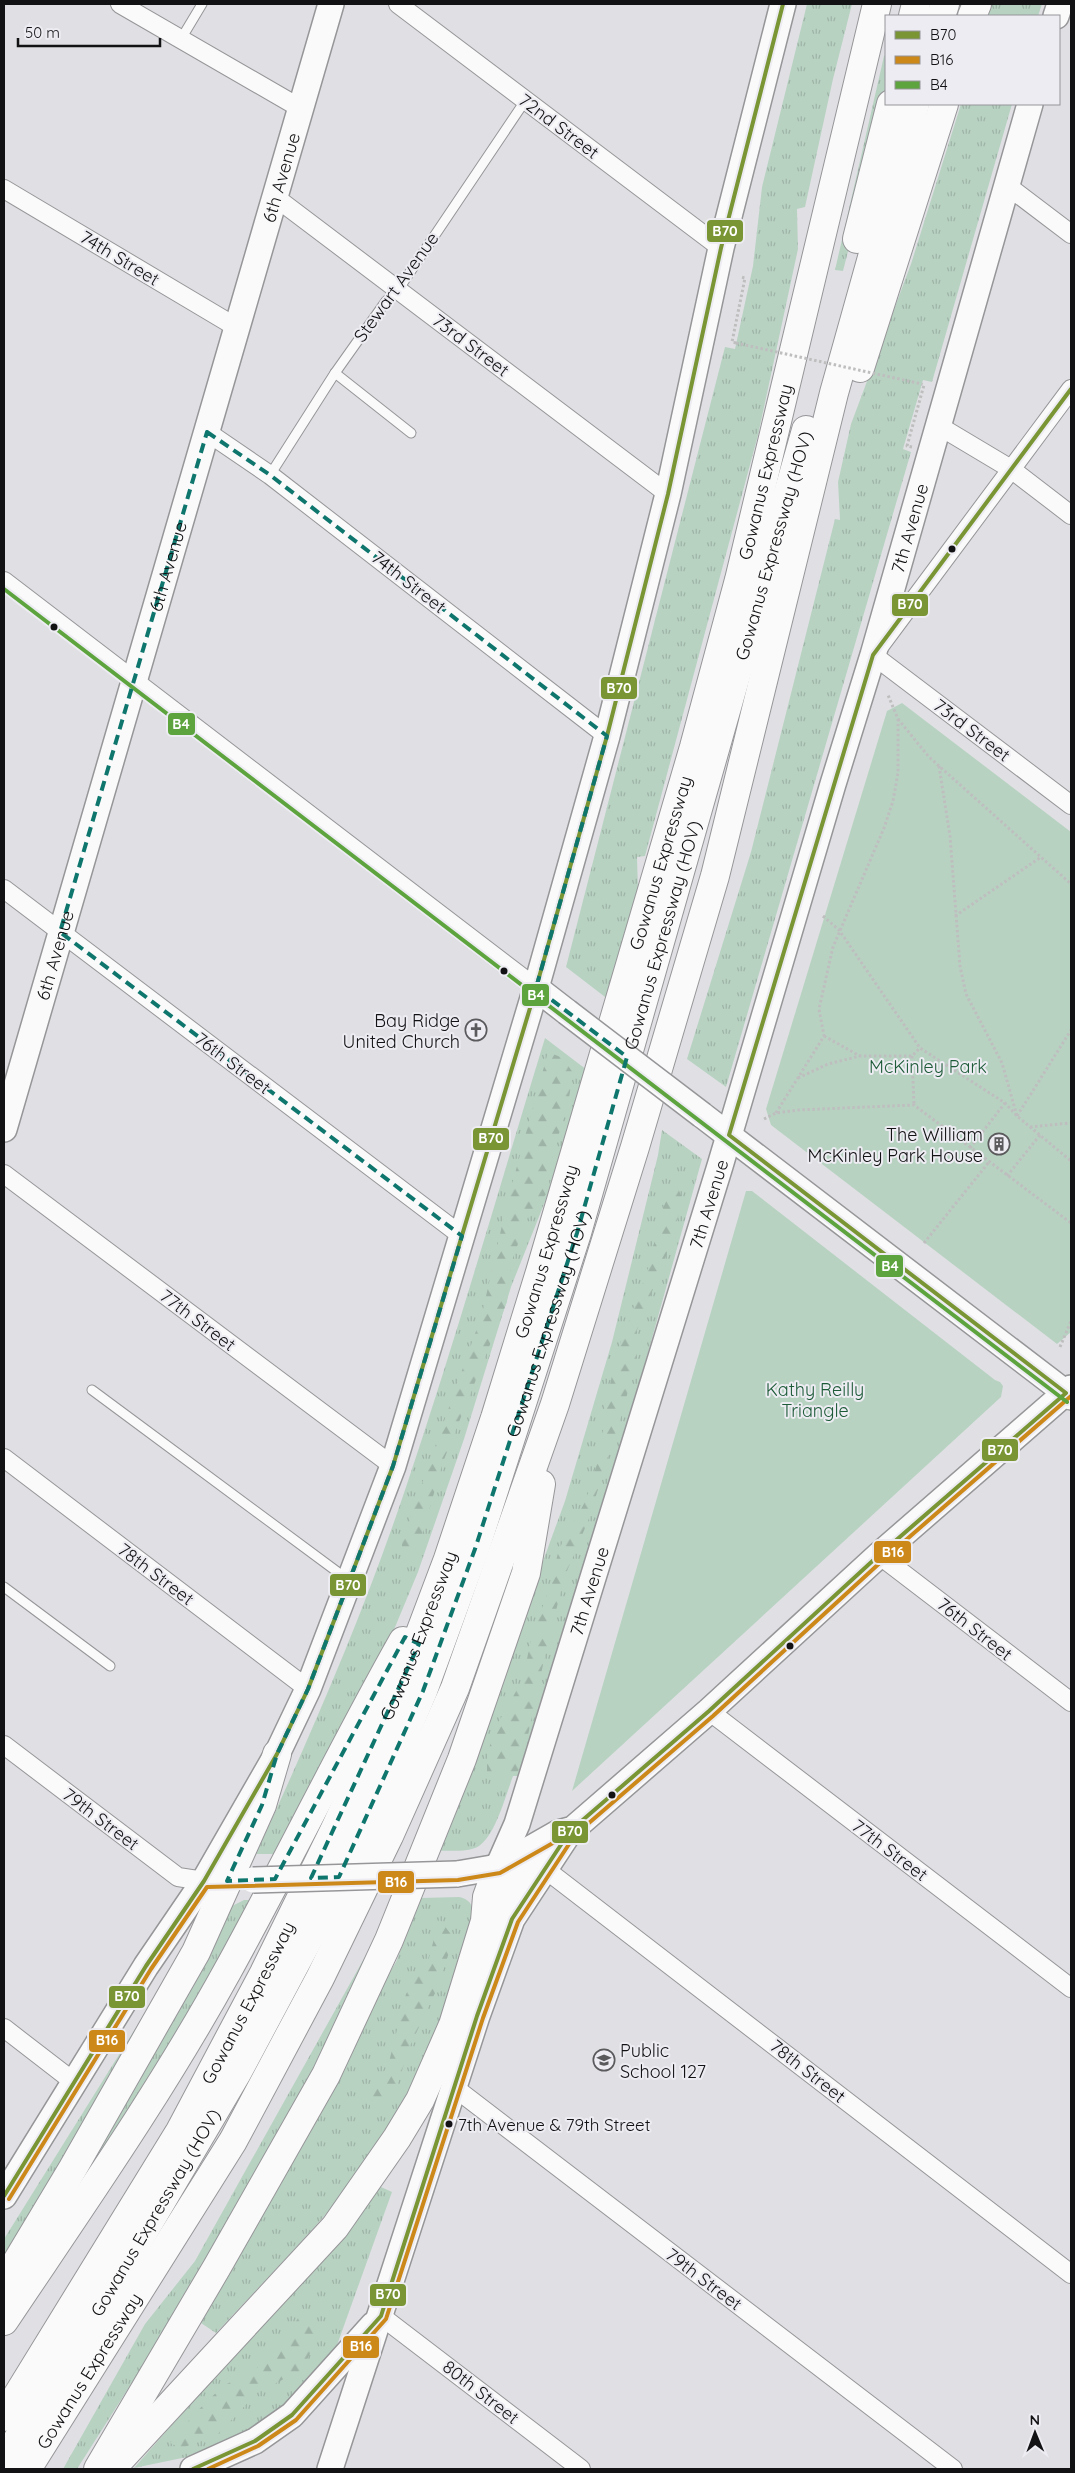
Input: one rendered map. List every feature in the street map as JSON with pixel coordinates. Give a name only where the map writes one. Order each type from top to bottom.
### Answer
[{"type":"highway","name":"Gowanus Expressway","points":[[4,2417],[180,2131],[264,1973],[335,1829],[402,1680],[448,1559],[529,1309],[694,747],[742,570],[877,4]]},
{"type":"highway","name":"Gowanus Expressway (HOV)","points":[[4,2461],[75,2348],[236,2073],[315,1927],[370,1815],[423,1691],[478,1540],[577,1233],[829,349],[891,105]]},
{"type":"highway","points":[[897,163],[906,105]]},
{"type":"highway","name":"Gowanus Expressway","points":[[27,2469],[233,2141],[324,1969],[389,1836],[455,1688],[555,1404],[636,1147],[714,876],[834,393],[915,105]]},
{"type":"highway","points":[[714,876],[755,763],[856,378],[944,105]]},
{"type":"highway","points":[[98,2469],[217,2267],[326,2075],[389,1940],[462,1759],[526,1572],[555,1404]]},
{"type":"highway","points":[[4,2321],[137,2123],[228,1971],[356,1724],[448,1559]]},
{"type":"highway","points":[[4,2283],[73,2168],[196,1952],[262,1805],[277,1754]]},
{"type":"highway","points":[[486,1921],[486,1897],[498,1867]]},
{"type":"highway","points":[[111,2469],[335,2226],[397,2138],[420,2100],[448,2039],[486,1921],[506,1890],[545,1869]]},
{"type":"main road","name":"6th Avenue","points":[[4,1129],[331,4]]},
{"type":"main road","points":[[277,1754],[308,1689],[393,1466],[536,988],[607,736],[668,494],[721,248],[778,6]]},
{"type":"main road","name":"7th Avenue","points":[[498,1867],[516,1824],[729,1135],[827,803],[873,655],[939,426],[1005,184],[1030,105]]},
{"type":"main road","points":[[330,2469],[477,2016],[512,1919],[570,1831],[709,1711],[880,1555],[1069,1392],[536,988]]},
{"type":"main road","points":[[4,2196],[146,1966],[228,1881],[457,1874],[498,1867],[558,1833],[570,1831]]},
{"type":"main road","points":[[210,2467],[255,2441],[292,2415],[381,2316]]},
{"type":"street","points":[[120,4],[300,108]]},
{"type":"street","name":"72nd Street","points":[[398,4],[721,248]]},
{"type":"street","points":[[1005,184],[1071,234]]},
{"type":"street","name":"74th Street","points":[[4,189],[236,327]]},
{"type":"street","name":"73rd Street","points":[[275,197],[668,494]]},
{"type":"street","points":[[873,655],[1071,389]]},
{"type":"street","points":[[939,426],[1011,469],[1071,515]]},
{"type":"street","name":"74th Street","points":[[207,432],[270,475],[607,736]]},
{"type":"street","points":[[4,581],[536,988]]},
{"type":"street","name":"73rd Street","points":[[873,655],[1071,805]]},
{"type":"street","name":"76th Street","points":[[4,889],[462,1236]]},
{"type":"street","name":"77th Street","points":[[4,1174],[393,1466]]},
{"type":"street","name":"78th Street","points":[[4,1458],[308,1689]]},
{"type":"street","name":"76th Street","points":[[880,1555],[1071,1702]]},
{"type":"street","name":"77th Street","points":[[709,1711],[1071,1988]]},
{"type":"street","name":"79th Street","points":[[4,1745],[178,1877],[228,1881]]},
{"type":"street","name":"78th Street","points":[[545,1869],[1071,2274]]},
{"type":"street","points":[[4,2028],[74,2082]]},
{"type":"street","name":"79th Street","points":[[455,2088],[953,2469]]},
{"type":"street","name":"80th Street","points":[[381,2316],[581,2469]]},
{"type":"lane","points":[[181,39],[202,4]]},
{"type":"lane","name":"Stewart Avenue","points":[[270,475],[335,373],[386,301],[398,290],[525,101]]},
{"type":"lane","points":[[335,373],[411,433]]},
{"type":"lane","points":[[92,1390],[349,1580]]},
{"type":"lane","points":[[4,1587],[110,1666]]},
{"type":"path","points":[[741,277],[745,278],[732,342],[924,385],[907,446],[912,447]]},
{"type":"path","points":[[888,695],[898,719],[939,766],[1071,884]]},
{"type":"path","points":[[776,1113],[824,1036],[819,1009],[833,947],[884,828],[893,801],[898,773],[898,719]]},
{"type":"path","points":[[939,766],[950,836],[960,966],[966,994],[1002,1063],[1017,1116]]},
{"type":"path","points":[[955,916],[1041,857]]},
{"type":"path","points":[[823,916],[839,930],[920,1048],[1004,1103],[1071,1161]]},
{"type":"path","points":[[1017,1116],[1071,1030]]},
{"type":"path","points":[[824,1036],[860,1056]]},
{"type":"path","points":[[798,1078],[828,1064],[860,1056],[912,1056],[920,1048]]},
{"type":"path","points":[[912,1056],[914,1106]]},
{"type":"path","points":[[970,1148],[1004,1103]]},
{"type":"path","points":[[764,1119],[776,1113],[798,1110],[914,1106],[1071,1223]]},
{"type":"path","points":[[1030,1127],[1071,1123]]},
{"type":"path","points":[[1008,1176],[1040,1135]]},
{"type":"path","points":[[924,1243],[989,1162]]},
{"type":"path","points":[[1060,1347],[1071,1321]]},
{"type":"highlighted area","points":[[207,432],[270,475],[607,736],[536,988],[627,1057],[577,1233],[475,1549],[423,1691],[339,1877],[311,1878],[419,1644],[405,1637],[275,1879],[227,1881],[262,1805],[277,1754],[308,1689],[393,1466],[462,1236],[60,932]]},
{"type":"green space","points":[[807,4],[852,4],[833,79],[805,207],[797,209],[798,249],[758,435],[645,856],[637,857],[638,890],[609,1000],[566,967],[725,347],[735,349],[753,266],[762,187]]},
{"type":"green space","points":[[992,4],[1042,4],[1038,15],[988,15]]},
{"type":"green space","points":[[884,56],[886,105],[843,271],[835,270]]},
{"type":"green space","points":[[961,105],[1012,105],[932,382],[923,380],[903,449],[911,452],[726,1087],[687,1059],[751,852],[835,519],[840,520],[838,482],[851,424],[911,264]]},
{"type":"green space","name":"McKinley Park","points":[[902,703],[1071,832],[1071,1332],[1057,1344],[771,1125],[766,1109],[887,711]]},
{"type":"green space","points":[[545,1038],[587,1070],[556,1174],[511,1287],[464,1439],[418,1572],[383,1656],[281,1854],[256,1854],[336,1673],[390,1534],[477,1263]]},
{"type":"green space","points":[[548,1052],[563,1058],[573,1073],[569,1098],[548,1173],[550,1189],[528,1217],[512,1260],[507,1302],[443,1462],[419,1545],[415,1554],[402,1558],[402,1540],[482,1314],[507,1203]]},
{"type":"green space","points":[[662,1130],[702,1159],[632,1410],[524,1776],[513,1776],[495,1824],[485,1841],[475,1848],[437,1851],[565,1501],[612,1342],[658,1155]]},
{"type":"green space","points":[[674,1179],[683,1200],[669,1248],[637,1330],[637,1355],[624,1407],[588,1521],[564,1578],[521,1768],[513,1776],[487,1774],[487,1754],[497,1725],[523,1679],[530,1644],[550,1585],[559,1549],[586,1500],[602,1447],[605,1406],[618,1350],[649,1266],[661,1214]]},
{"type":"green space","name":"Kathy Reilly Triangle","points":[[746,1191],[752,1191],[1000,1382],[1003,1386],[1001,1397],[572,1791]]},
{"type":"green space","points":[[459,1897],[469,1902],[474,1919],[444,2021],[420,2080],[378,2149],[353,2181],[300,2244],[216,2333],[198,2321],[264,2213],[307,2136],[384,1982],[396,1962],[420,1898]]},
{"type":"green space","points":[[244,1900],[257,1900],[242,1930],[32,2265],[230,1907]]},
{"type":"green space","points":[[395,1903],[320,2063],[180,2307],[77,2469],[63,2469],[145,2324],[195,2261]]},
{"type":"green space","points":[[439,1919],[454,1938],[436,1991],[410,2046],[395,2092],[381,2108],[370,2108],[370,2091],[388,2066],[406,1994],[429,1958]]},
{"type":"green space","points":[[160,1989],[4,2268],[4,2239]]},
{"type":"green space","points":[[381,2187],[392,2192],[336,2348],[299,2391],[264,2424],[224,2444],[187,2457],[134,2468]]},
{"type":"green space","points":[[302,2312],[318,2337],[302,2370],[258,2392],[217,2435],[182,2448],[170,2443],[194,2414],[223,2386],[257,2368],[278,2349]]},
{"type":"transit line","name":"B70","points":[[4,2196],[146,1966],[204,1881],[277,1754],[308,1689],[393,1466],[536,988],[607,736],[668,494],[721,248],[783,4]]},
{"type":"transit line","name":"B70","points":[[193,2469],[255,2441],[292,2415],[381,2316],[477,2016],[512,1919],[570,1831],[709,1711],[879,1555],[1066,1393],[729,1135],[873,655],[1071,389]]},
{"type":"transit line","name":"B4","points":[[4,589],[1067,1402]]},
{"type":"transit line","name":"B16","points":[[208,2469],[258,2446],[296,2420],[386,2319],[483,2018],[518,1922],[575,1835],[713,1716],[883,1560],[1071,1396]]},
{"type":"transit line","name":"B16","points":[[9,2199],[151,1969],[207,1887],[458,1880],[500,1873],[560,1839],[572,1837]]},
{"type":"place","name":"Bay Ridge United Church","points":[[476,1030]]},
{"type":"place","name":"The William McKinley Park House","points":[[999,1144]]},
{"type":"place","name":"Public School 127","points":[[604,2060]]},
{"type":"place","name":"7th Avenue & 79th Street","points":[[449,2124]]}]
